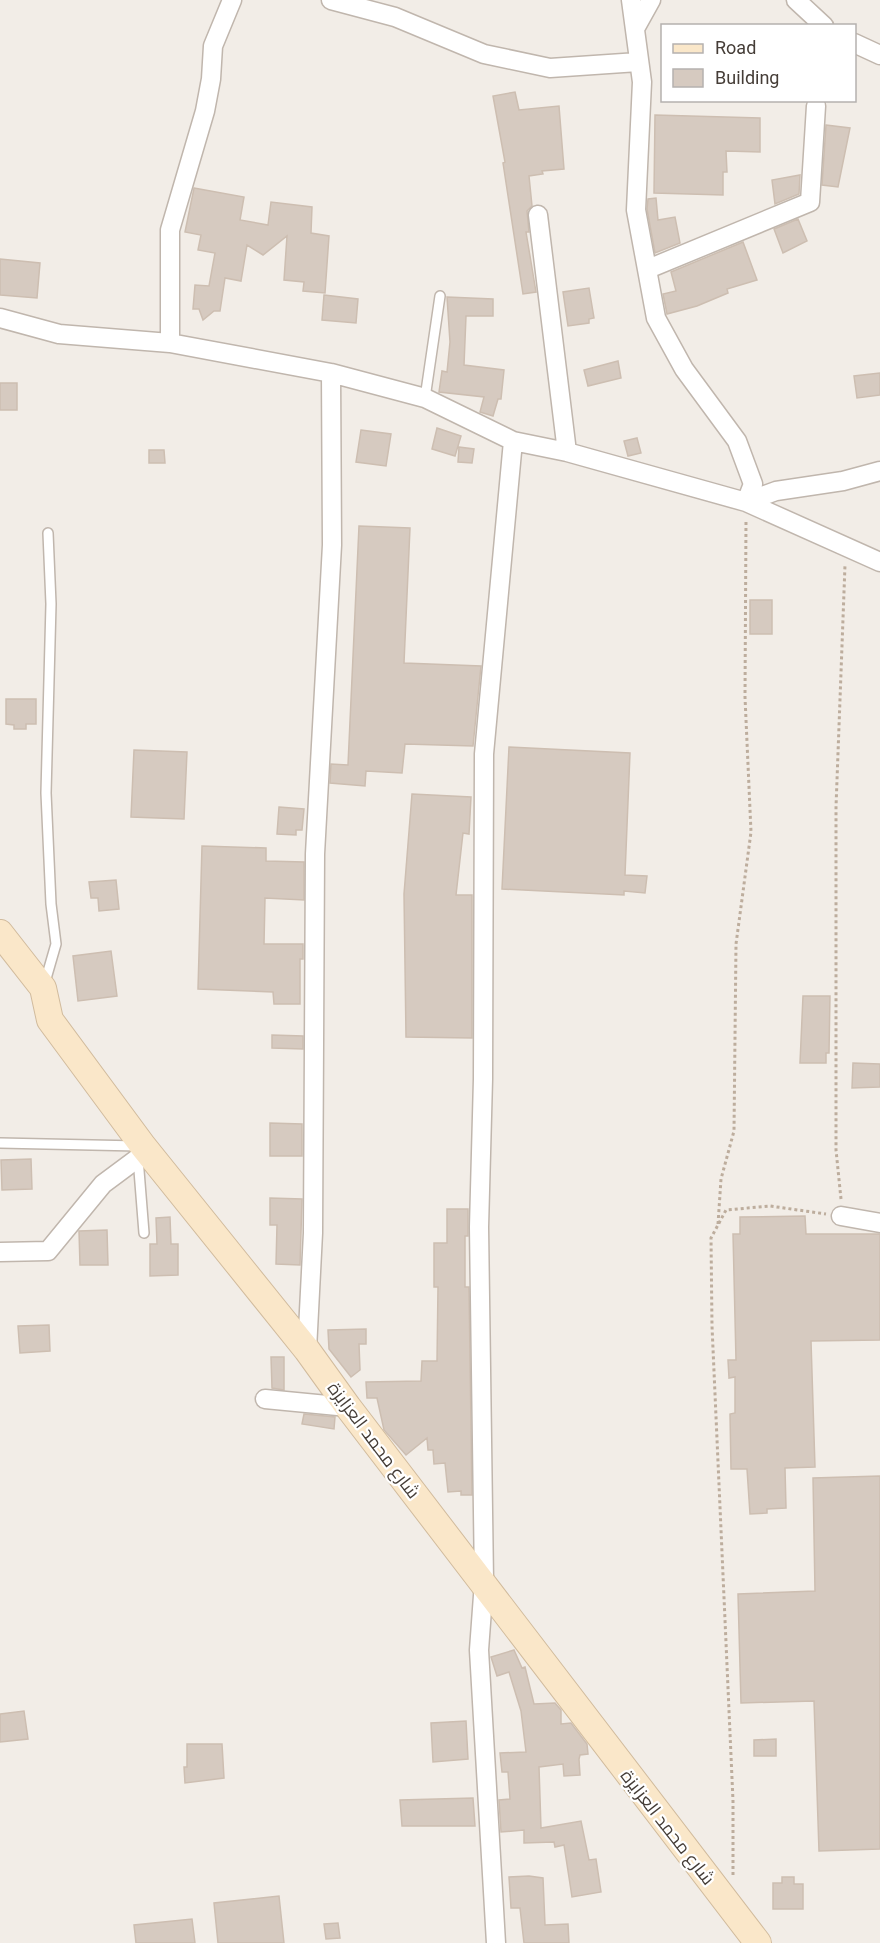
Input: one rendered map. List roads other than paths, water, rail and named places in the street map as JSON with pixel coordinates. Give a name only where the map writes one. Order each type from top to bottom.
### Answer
[{"type":"main road","name":"شارع محمد العزايزة","points":[[0,933],[43,988],[50,1020],[140,1152],[307,1350],[348,1407],[758,1943]]},
{"type":"street","points":[[170,343],[170,230],[205,111],[211,79],[213,46],[232,0]]},
{"type":"street","points":[[331,0],[362,4],[484,54],[550,69],[638,62]]},
{"type":"street","points":[[631,0],[642,82],[636,210],[656,318],[666,340],[737,441],[753,484],[746,502]]},
{"type":"street","points":[[636,27],[651,0]]},
{"type":"street","points":[[796,0],[822,24]]},
{"type":"street","points":[[856,43],[880,55]]},
{"type":"street","points":[[648,269],[810,202],[816,106]]},
{"type":"street","points":[[538,214],[567,452]]},
{"type":"street","points":[[0,318],[59,334],[170,343],[331,373],[425,398],[513,441],[567,452],[746,502],[880,562]]},
{"type":"street","points":[[307,1350],[313,1233],[315,854],[332,545],[331,373]]},
{"type":"street","points":[[496,1943],[479,1650],[484,1582],[479,1227],[483,1079],[484,754],[513,441]]},
{"type":"street","points":[[746,502],[776,491],[843,481],[880,471]]},
{"type":"street","points":[[0,1252],[48,1251],[104,1184],[140,1152]]},
{"type":"street","points":[[841,1216],[880,1223]]},
{"type":"street","points":[[265,1399],[348,1407]]},
{"type":"lane","points":[[425,398],[440,296]]},
{"type":"lane","points":[[43,988],[56,944],[51,904],[46,793],[51,604],[48,533]]},
{"type":"lane","points":[[0,1143],[140,1152],[144,1233]]}]
